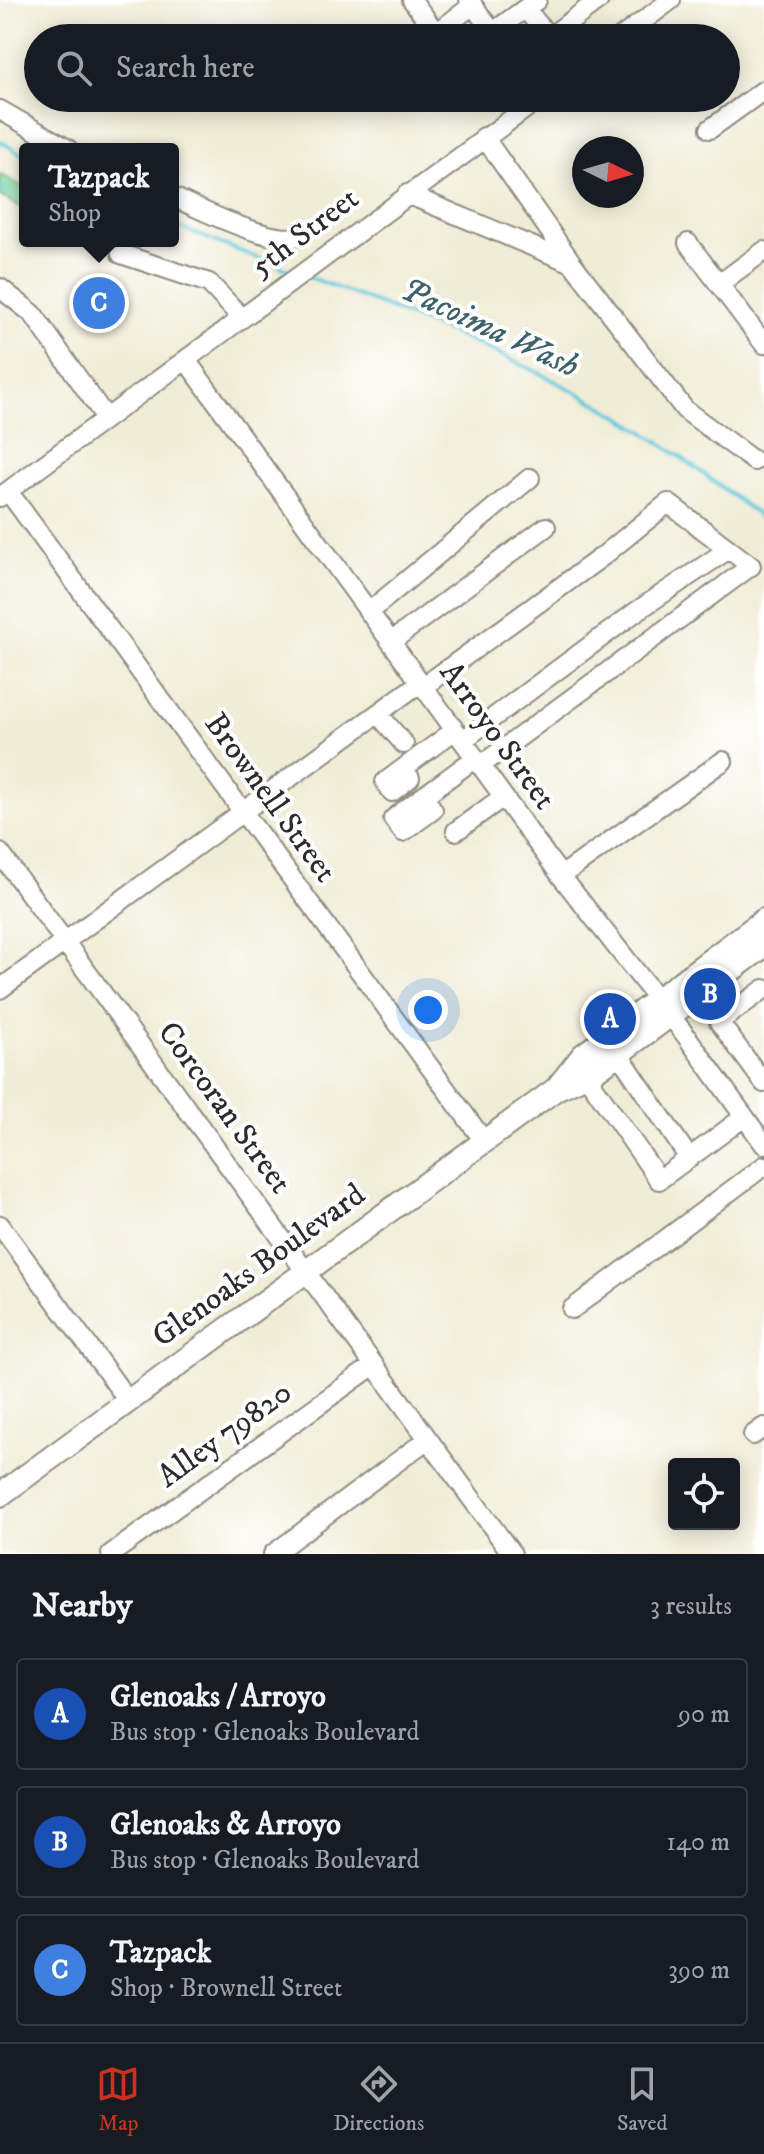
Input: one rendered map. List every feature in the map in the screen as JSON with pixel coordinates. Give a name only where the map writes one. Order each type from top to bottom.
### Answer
[{"type":"main road","name":"Glenoaks Boulevard","points":[[0,1495],[556,1089],[586,1075],[618,1053],[664,1007],[764,920]]},
{"type":"main road","name":"Glenoaks Boulevard","points":[[556,1089],[583,1055],[764,946]]},
{"type":"street","points":[[412,0],[429,24]]},
{"type":"street","points":[[563,24],[599,0]]},
{"type":"street","points":[[639,24],[671,0]]},
{"type":"street","points":[[450,24],[471,3],[487,24]]},
{"type":"street","points":[[508,24],[532,4],[542,24]]},
{"type":"street","points":[[740,107],[764,90]]},
{"type":"street","points":[[0,110],[58,143]]},
{"type":"street","name":"5th Street","points":[[4,494],[520,112]]},
{"type":"street","points":[[710,129],[734,112]]},
{"type":"street","points":[[484,137],[572,263],[685,410],[754,461]]},
{"type":"street","points":[[407,194],[572,263]]},
{"type":"street","points":[[179,199],[283,239],[301,235]]},
{"type":"street","points":[[688,243],[764,344]]},
{"type":"street","points":[[719,284],[764,251]]},
{"type":"street","points":[[121,254],[209,283],[242,318]]},
{"type":"street","points":[[0,288],[33,314],[106,418]]},
{"type":"street","name":"Arroyo Street","points":[[186,360],[561,876],[664,1007],[764,1144]]},
{"type":"street","points":[[370,611],[530,478]]},
{"type":"street","name":"Brownell Street","points":[[4,494],[484,1141]]},
{"type":"street","points":[[0,989],[242,812],[603,556],[668,503],[751,566],[478,762],[424,796]]},
{"type":"street","points":[[392,641],[546,527]]},
{"type":"street","points":[[403,769],[459,735],[729,549]]},
{"type":"street","points":[[379,715],[404,744]]},
{"type":"street","points":[[561,876],[723,761]]},
{"type":"street","points":[[456,831],[503,797]]},
{"type":"street","name":"Corcoran Street","points":[[0,853],[512,1554]]},
{"type":"street","points":[[764,989],[719,1022],[764,1083]]},
{"type":"street","points":[[618,1053],[689,1158]]},
{"type":"street","points":[[586,1075],[659,1180],[744,1117]]},
{"type":"street","points":[[572,1309],[764,1166]]},
{"type":"street","points":[[0,1225],[129,1402]]},
{"type":"street","name":"Alley 79820","points":[[111,1554],[374,1365]]},
{"type":"street","points":[[273,1554],[428,1439]]},
{"type":"green space","points":[[0,174],[19,185],[19,206],[0,196]]},
{"type":"waterway","name":"Pacoima Wash","points":[[0,141],[19,152]]},
{"type":"waterway","points":[[0,187],[8,192]]},
{"type":"waterway","name":"Pacoima Wash","points":[[179,227],[294,272]]},
{"type":"waterway","name":"Pacoima Wash","points":[[306,276],[457,336],[567,387],[665,446],[764,520]]},
{"type":"place","name":"Tazpack","points":[[99,303]]},
{"type":"place","name":"Glenoaks & Arroyo","points":[[710,994]]},
{"type":"place","name":"Glenoaks / Arroyo","points":[[610,1019]]}]
